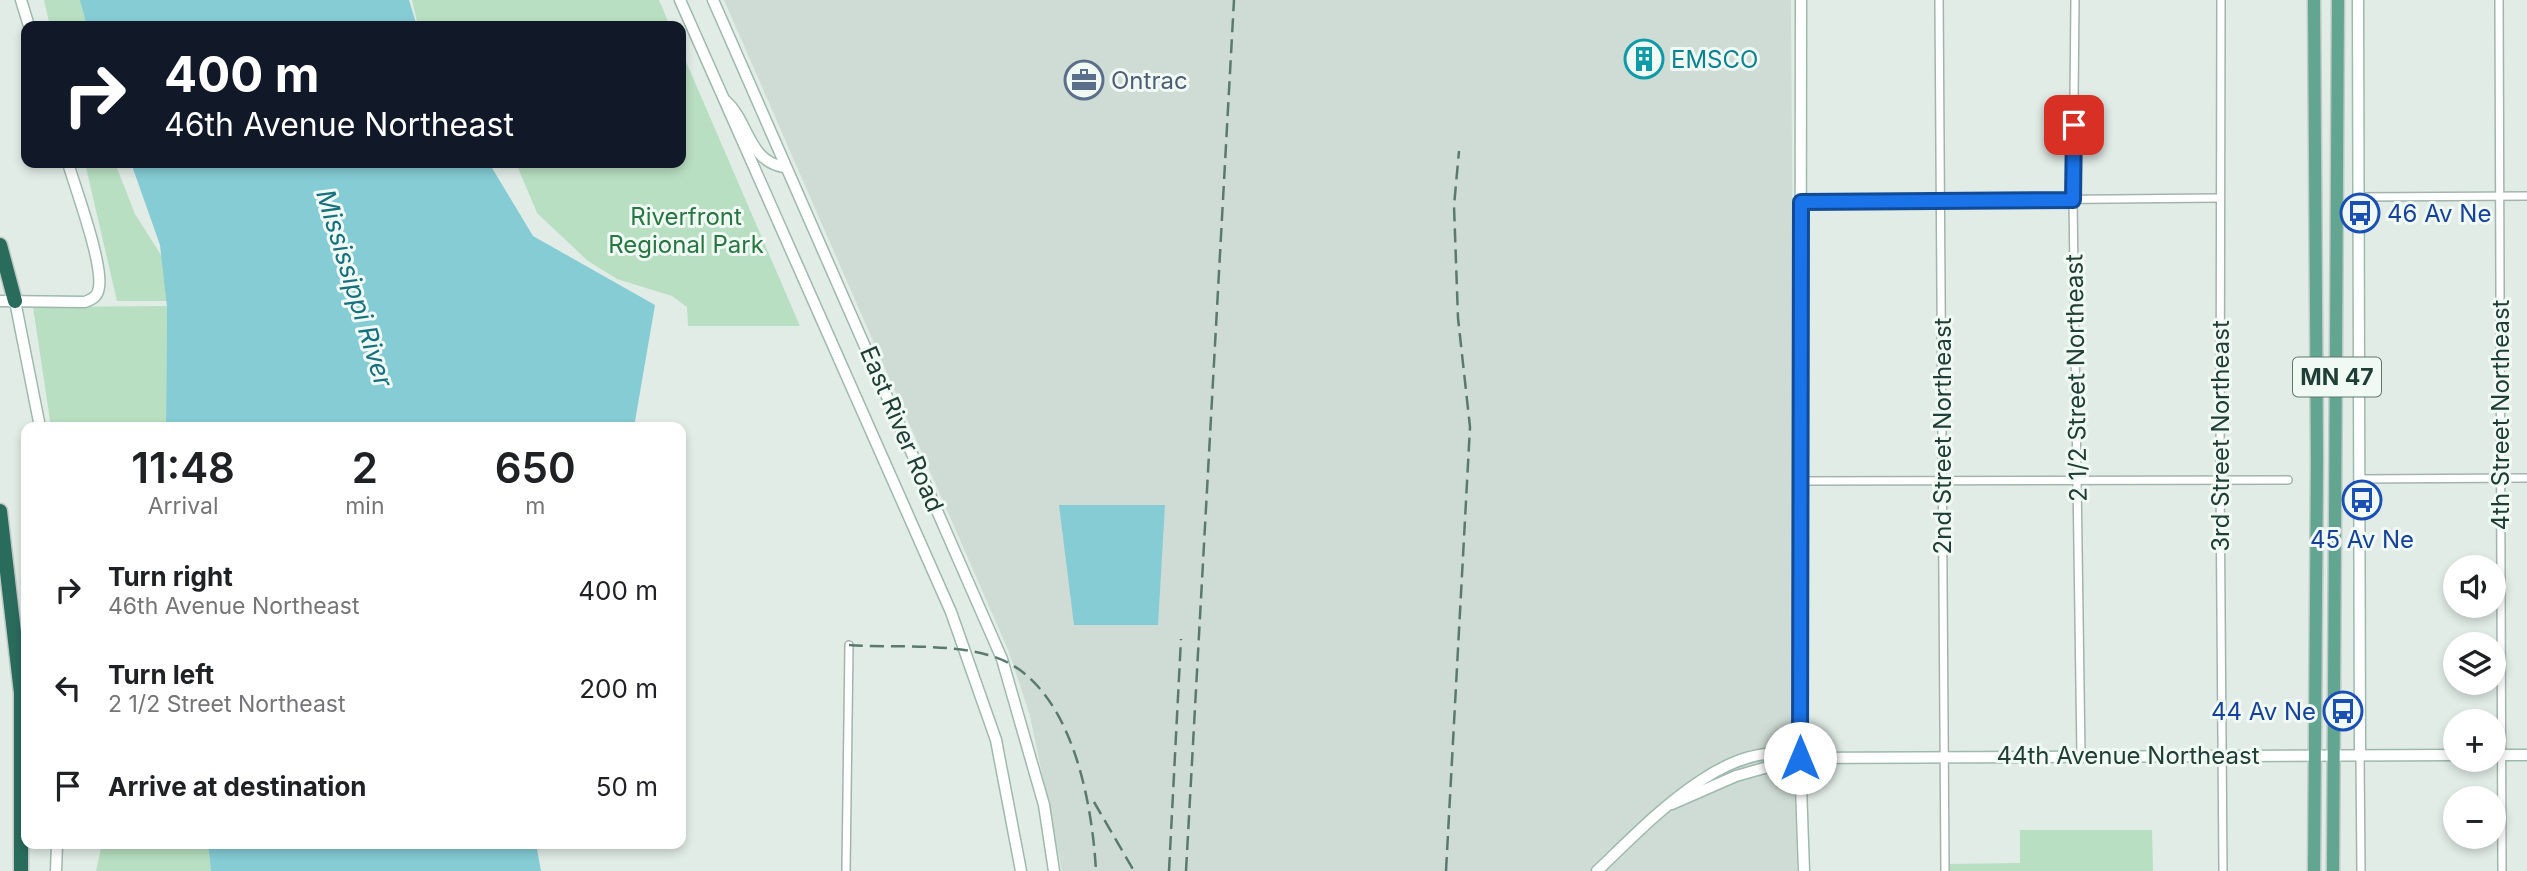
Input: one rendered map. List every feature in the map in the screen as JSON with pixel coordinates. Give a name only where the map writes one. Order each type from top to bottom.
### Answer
[{"type":"highway","points":[[0,245],[8,301]]},
{"type":"highway","points":[[0,511],[21,695]]},
{"type":"highway","points":[[21,849],[21,871]]},
{"type":"main road","name":"MN 47","points":[[2314,0],[2315,871]]},
{"type":"main road","name":"MN 47","points":[[2333,871],[2338,0]]},
{"type":"street","points":[[21,0],[27,21]]},
{"type":"street","name":"East River Road","points":[[680,0],[951,611],[996,740],[1021,871]]},
{"type":"street","name":"East River Road","points":[[713,0],[1002,659],[1044,805],[1054,871]]},
{"type":"street","points":[[1801,0],[1800,758],[1804,871]]},
{"type":"street","name":"2nd Street Northeast","points":[[1939,0],[1945,871]]},
{"type":"street","name":"2 1/2 Street Northeast","points":[[2075,0],[2073,200],[2081,756]]},
{"type":"street","name":"3rd Street Northeast","points":[[2221,0],[2219,198],[2223,871]]},
{"type":"street","points":[[2358,0],[2361,871]]},
{"type":"street","name":"4th Street Northeast","points":[[2497,709],[2500,0]]},
{"type":"street","points":[[722,96],[736,110],[760,156],[771,164],[784,167]]},
{"type":"street","points":[[39,422],[8,301],[85,302],[95,298],[100,285],[99,277],[69,168]]},
{"type":"street","points":[[2358,197],[2527,196]]},
{"type":"street","points":[[1801,202],[2219,198]]},
{"type":"street","points":[[2359,479],[2527,478]]},
{"type":"street","points":[[1802,481],[2288,480]]},
{"type":"street","points":[[846,871],[849,645]]},
{"type":"street","name":"44th Avenue Northeast","points":[[1597,871],[1672,804],[1736,776],[1800,758],[2443,755]]},
{"type":"street","points":[[2506,755],[2527,755]]},
{"type":"street","name":"4th Street Northeast","points":[[2498,772],[2502,871]]},
{"type":"street","points":[[56,871],[57,849]]},
{"type":"shaded area","points":[[724,0],[1791,0],[1797,871],[1062,871],[1030,716],[1009,652]]},
{"type":"green space","points":[[44,0],[81,0],[88,21],[49,21]]},
{"type":"green space","points":[[412,0],[659,0],[668,21],[417,21]]},
{"type":"green space","name":"Riverfront Regional Park","points":[[686,62],[800,326],[688,326],[687,307],[672,296],[617,279],[588,261],[537,213],[518,168],[686,168]]},
{"type":"green space","points":[[86,168],[117,168],[135,214],[190,301],[117,301]]},
{"type":"green space","points":[[167,306],[166,422],[50,422],[33,307]]},
{"type":"green space","points":[[2020,830],[2152,830],[2153,871],[1950,871],[1950,864],[2020,863]]},
{"type":"green space","points":[[101,849],[209,849],[211,871],[96,871]]},
{"type":"water","points":[[80,0],[409,0],[415,21],[86,21]]},
{"type":"water","name":"Mississippi River","points":[[133,168],[492,168],[533,236],[655,305],[635,422],[166,422],[167,307],[160,245]]},
{"type":"water","points":[[1059,505],[1165,505],[1158,625],[1074,625]]},
{"type":"water","points":[[209,849],[537,849],[541,871],[211,871]]},
{"type":"railway","points":[[1186,871],[1234,0]]},
{"type":"railway","points":[[1446,871],[1470,427],[1458,318],[1454,206],[1459,151]]},
{"type":"railway","points":[[1169,871],[1181,639]]},
{"type":"railway","points":[[849,645],[937,647],[972,651],[1016,667],[1039,687],[1057,714],[1082,777],[1094,842],[1096,871]]},
{"type":"railway","points":[[1094,802],[1134,871]]},
{"type":"place","name":"EMSCO","points":[[1644,59]]},
{"type":"place","name":"Ontrac","points":[[1084,80]]},
{"type":"place","name":"46 Av Ne","points":[[2360,213]]},
{"type":"place","name":"45 Av Ne","points":[[2362,500]]},
{"type":"place","name":"44 Av Ne","points":[[2343,711]]},
{"type":"route","points":[[1800,758],[1801,202],[2073,200],[2074,125]]}]
